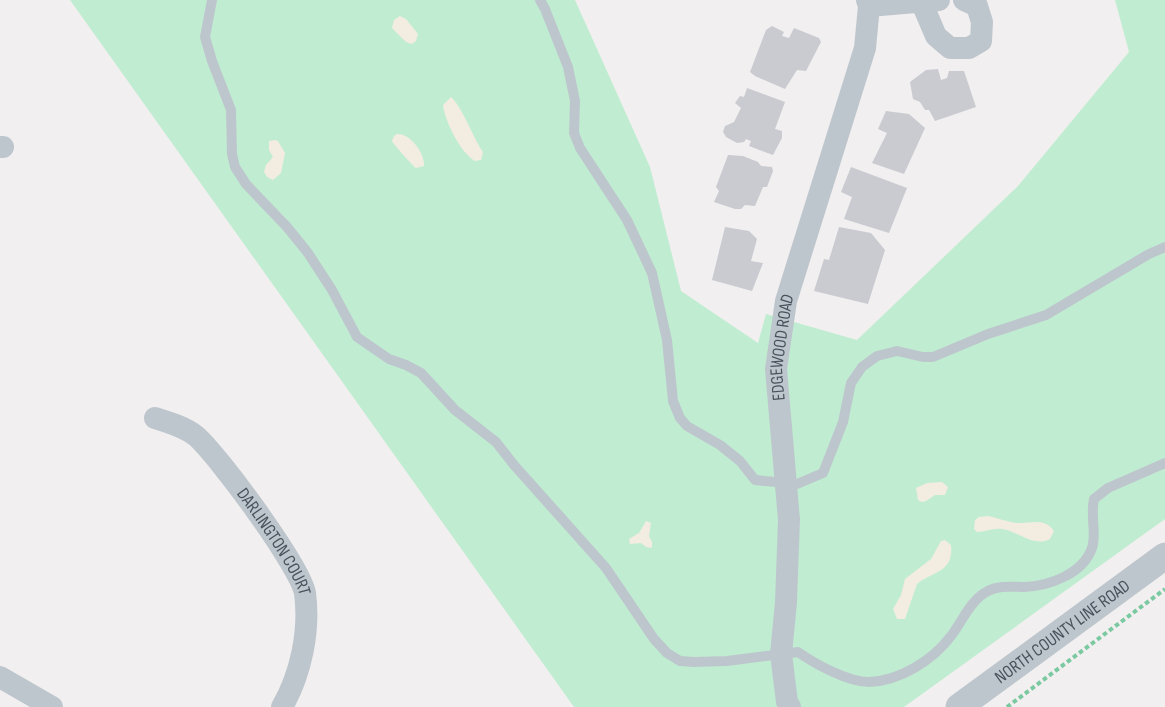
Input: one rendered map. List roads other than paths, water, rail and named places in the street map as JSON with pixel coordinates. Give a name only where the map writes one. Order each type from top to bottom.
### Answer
[{"type":"street","points":[[868,3],[930,1],[936,36],[950,48],[969,48],[981,41],[982,22],[977,6],[964,0]]},
{"type":"street","name":"EDGEWOOD ROAD","points":[[790,707],[787,702],[781,654],[786,602],[789,520],[776,369],[786,301],[865,48],[868,3]]},
{"type":"street","name":"DARLINGTON COURT","points":[[154,418],[169,422],[195,435],[214,455],[269,529],[288,558],[304,590],[307,620],[303,653],[291,691],[282,707]]},
{"type":"street","name":"NORTH COUNTY LINE ROAD","points":[[959,707],[1165,556]]},
{"type":"street","points":[[0,677],[52,707]]},
{"type":"lane","points":[[212,0],[205,37],[231,110],[232,154],[235,167],[246,184],[308,253],[332,290],[357,337],[389,359],[421,373],[455,410],[496,442],[606,568],[648,631],[667,653],[680,661],[727,661],[798,652],[816,665],[868,682],[888,679],[909,671],[941,650],[972,605],[987,591],[1008,586],[1026,587],[1068,576],[1082,564],[1092,549],[1094,531],[1091,511],[1094,499],[1108,488],[1165,463]]},
{"type":"lane","points":[[540,0],[568,67],[575,101],[574,133],[580,148],[627,220],[652,273],[667,340],[673,401],[680,418],[687,426],[720,445],[740,461],[755,480],[797,484],[822,473],[843,422],[851,383],[862,367],[877,356],[897,351],[933,357],[988,334],[1046,315],[1149,254],[1165,247]]}]
